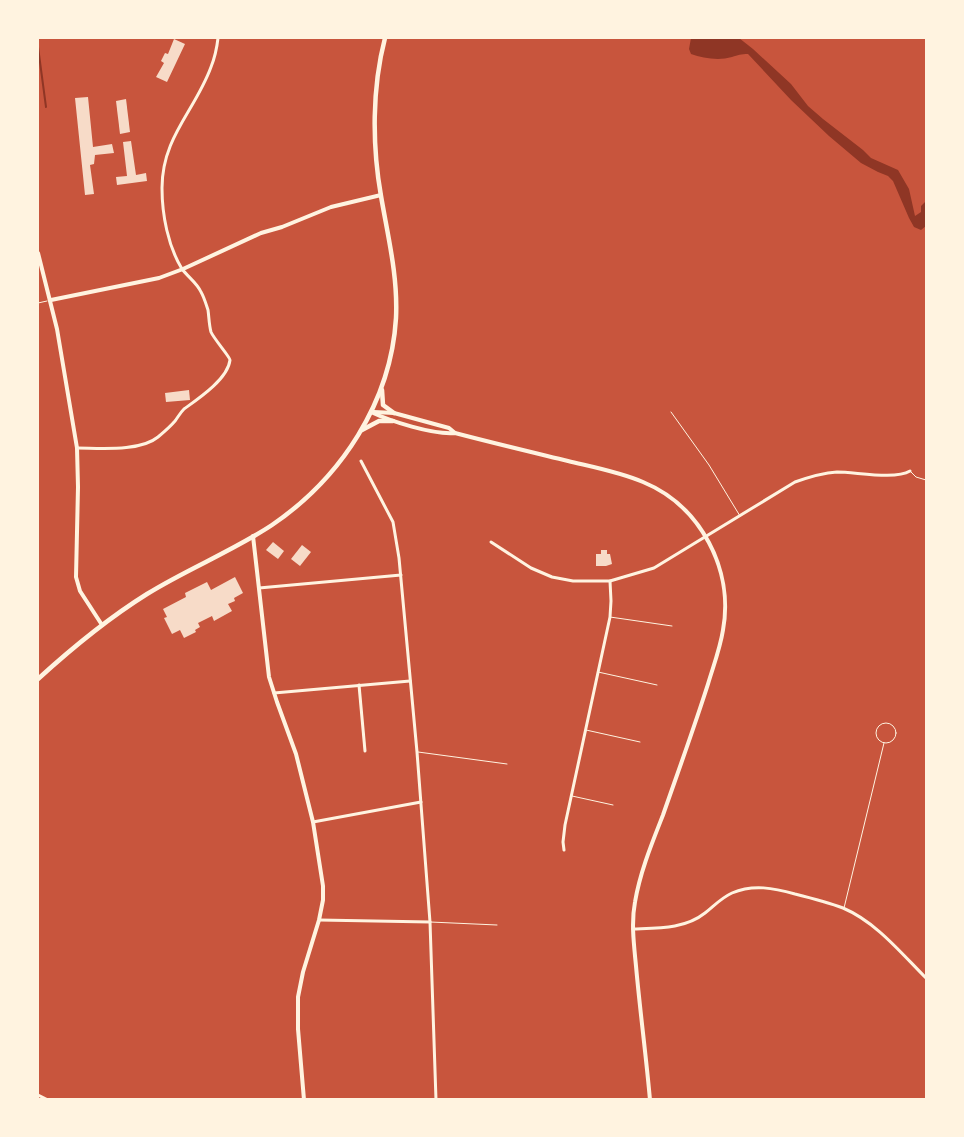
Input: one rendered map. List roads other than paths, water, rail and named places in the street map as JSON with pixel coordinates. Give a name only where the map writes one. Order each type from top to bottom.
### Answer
[{"type":"main road","points":[[38,679],[73,648],[140,598],[254,536],[290,512],[335,469],[361,431],[382,384],[393,337],[396,293],[391,248],[380,194],[376,145],[377,89],[384,38]]},
{"type":"main road","points":[[382,384],[383,405],[394,413]]},
{"type":"main road","points":[[361,431],[379,421],[393,421]]},
{"type":"street","points":[[77,448],[137,446],[157,438],[175,421],[181,412],[207,392],[224,374],[230,361],[229,356],[218,344],[211,331],[208,309],[201,290],[183,269],[170,239],[164,213],[162,187],[166,157],[175,134],[211,68],[218,38]]},
{"type":"street","points":[[51,300],[159,278],[261,233],[282,227],[332,207],[380,194]]},
{"type":"street","points":[[38,253],[51,300],[77,448],[76,577],[80,591],[102,625]]},
{"type":"street","points":[[371,412],[394,413],[449,428],[455,433]]},
{"type":"street","points":[[371,412],[393,421],[441,433],[455,433],[644,482],[675,501],[706,536],[716,556],[725,597],[724,629],[702,703],[640,881],[635,901],[633,929],[650,1100]]},
{"type":"street","points":[[361,462],[393,522],[401,575],[430,922],[436,1100]]},
{"type":"street","points":[[491,542],[531,568],[552,577],[573,581],[610,581],[654,568],[795,482],[835,472],[899,475],[910,471]]},
{"type":"street","points":[[254,536],[269,677],[296,754],[313,822],[323,886],[323,900],[319,920],[302,972],[298,997],[298,1029],[304,1100]]},
{"type":"street","points":[[260,588],[401,575]]},
{"type":"street","points":[[564,850],[563,836],[610,616],[610,581]]},
{"type":"street","points":[[274,693],[410,681]]},
{"type":"street","points":[[359,685],[366,751]]},
{"type":"street","points":[[313,822],[421,802]]},
{"type":"street","points":[[633,929],[688,924],[705,914],[725,896],[749,888],[785,891],[843,908],[870,924],[926,978]]},
{"type":"street","points":[[319,920],[430,922]]},
{"type":"street","points":[[38,1095],[48,1100]]},
{"type":"lane","points":[[38,303],[51,300]]},
{"type":"lane","points":[[671,412],[710,465],[740,516]]},
{"type":"lane","points":[[910,471],[916,477],[926,480]]},
{"type":"lane","points":[[610,616],[672,626]]},
{"type":"lane","points":[[598,672],[657,685]]},
{"type":"lane","points":[[887,723],[894,726],[896,733],[893,740],[884,743],[877,738],[876,731],[880,725],[887,723]]},
{"type":"lane","points":[[586,730],[640,742]]},
{"type":"lane","points":[[843,908],[884,743]]},
{"type":"lane","points":[[417,752],[507,764]]},
{"type":"lane","points":[[571,796],[612,805]]},
{"type":"lane","points":[[430,922],[497,925]]},
{"type":"waterway","points":[[38,47],[46,107]]}]
